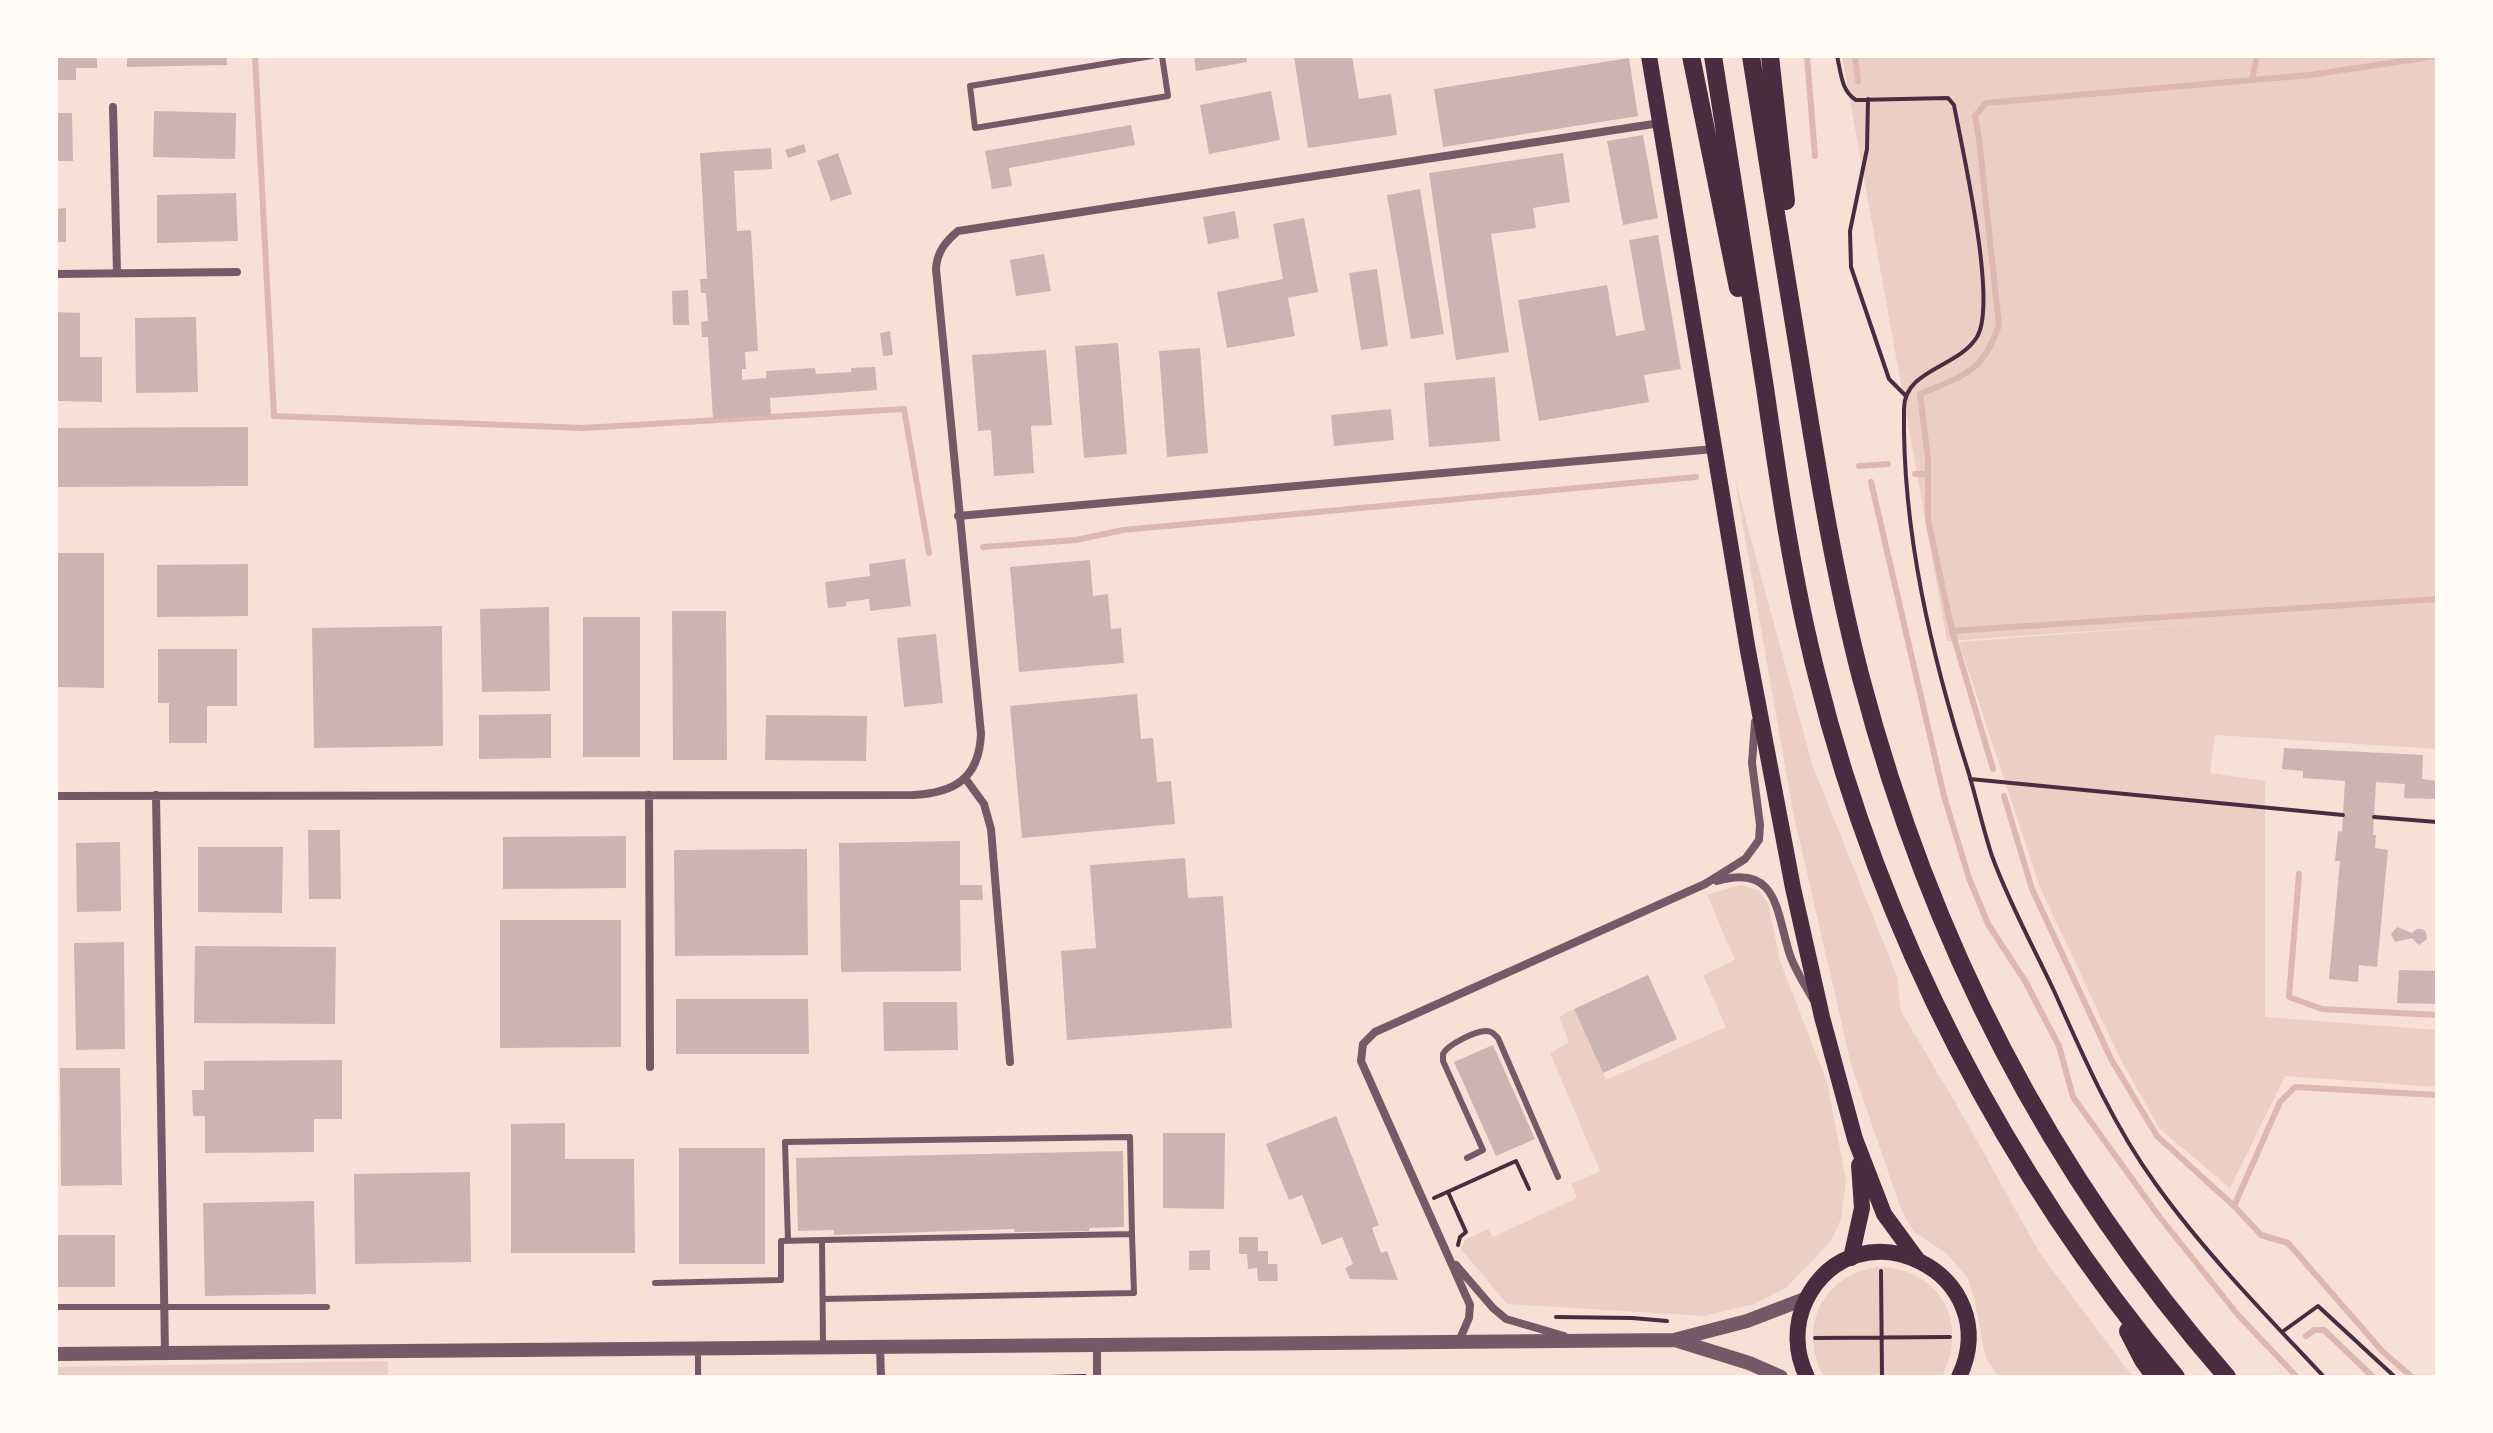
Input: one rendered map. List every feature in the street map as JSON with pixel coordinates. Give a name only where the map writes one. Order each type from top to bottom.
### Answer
[{"type":"highway","points":[[1691,56],[1723,225],[1770,425]]},
{"type":"highway","points":[[1713,56],[1794,571],[1817,678],[1852,797],[1885,888],[1934,1002],[1991,1112],[2041,1194],[2112,1296],[2176,1377]]},
{"type":"highway","points":[[1751,56],[1811,431],[1839,583],[1867,700],[1895,790],[1963,973],[2006,1057],[2066,1162],[2111,1229],[2187,1330],[2227,1377]]},
{"type":"highway","points":[[1770,56],[1811,431]]},
{"type":"highway","points":[[2112,1296],[2143,1360],[2155,1377]]},
{"type":"highway","points":[[2187,1330],[2239,1377]]},
{"type":"main road","points":[[1649,56],[1757,701],[1822,1017],[1855,1139],[1884,1214],[1900,1240],[1917,1259],[1939,1273],[1956,1293],[1967,1320],[1966,1355],[1959,1377]]},
{"type":"main road","points":[[1851,1258],[1862,1208],[1855,1139]]},
{"type":"main road","points":[[1807,1377],[1797,1338],[1799,1321],[1807,1298],[1826,1274],[1851,1258],[1881,1252],[1917,1259]]},
{"type":"main road","points":[[1966,1355],[1977,1377]]},
{"type":"street","points":[[113,107],[117,273]]},
{"type":"street","points":[[56,796],[934,794],[958,785],[977,758],[981,734],[936,269],[945,243],[958,231],[1660,123]]},
{"type":"street","points":[[56,274],[237,272]]},
{"type":"street","points":[[958,516],[1715,449]]},
{"type":"street","points":[[1459,1341],[1471,1310],[1361,1061],[1361,1048],[1367,1037],[1705,884],[1745,859],[1759,840],[1752,763],[1757,701]]},
{"type":"street","points":[[965,778],[984,804],[991,829],[1010,1062]]},
{"type":"street","points":[[156,795],[165,1353]]},
{"type":"street","points":[[649,795],[650,1067]]},
{"type":"street","points":[[1705,884],[1741,877],[1760,882],[1771,892],[1776,900],[1790,957],[1822,1017]]},
{"type":"street","points":[[1450,1259],[1506,1319],[1579,1340]]},
{"type":"street","points":[[56,1354],[1674,1340],[1747,1321],[1807,1298]]},
{"type":"street","points":[[1674,1340],[1749,1363],[1781,1377]]},
{"type":"street","points":[[1097,1344],[1097,1377]]},
{"type":"street","points":[[880,1346],[881,1377]]},
{"type":"lane","points":[[1152,56],[970,86],[975,128],[1168,96],[1162,56]]},
{"type":"lane","points":[[1467,1158],[1483,1150],[1442,1057],[1450,1045],[1490,1031],[1498,1038],[1558,1177]]},
{"type":"lane","points":[[788,1241],[785,1142],[1130,1137],[1134,1293],[823,1299]]},
{"type":"lane","points":[[655,1283],[781,1280],[781,1241],[1132,1234]]},
{"type":"lane","points":[[822,1240],[823,1346]]},
{"type":"lane","points":[[56,1307],[327,1307]]},
{"type":"lane","points":[[698,1348],[698,1377]]},
{"type":"path","points":[[1837,56],[1848,95],[1856,100],[1948,98],[1954,105],[1980,247],[1983,320],[1977,338],[1960,355],[1920,377],[1909,387],[1904,406],[1910,513],[1934,651],[1948,710],[1993,859],[2083,1056],[2123,1132],[2164,1195],[2224,1268],[2324,1377]]},
{"type":"path","points":[[1868,99],[1867,149],[1850,231],[1851,267],[1889,379],[1905,395]]},
{"type":"path","points":[[1970,779],[2343,815]]},
{"type":"path","points":[[2374,817],[2437,822]]},
{"type":"path","points":[[1425,1202],[1516,1161],[1529,1189]]},
{"type":"path","points":[[1448,1192],[1466,1232],[1459,1240],[1460,1252]]},
{"type":"path","points":[[1881,1252],[1882,1377]]},
{"type":"path","points":[[2282,1332],[2318,1306],[2395,1377]]},
{"type":"path","points":[[1554,1317],[1678,1322]]},
{"type":"path","points":[[1797,1338],[1968,1338]]},
{"type":"path","points":[[335,1377],[380,1377]]},
{"type":"shaded area","points":[[1842,56],[2437,56],[2437,749],[2215,735],[2210,773],[2265,781],[2265,1017],[2437,1030],[2437,1087],[2285,1076],[2230,1188],[2159,1128],[2119,1056],[2039,885],[1959,642],[2209,623],[1947,641]]},
{"type":"shaded area","points":[[1735,480],[1812,764],[1897,976],[1901,1011],[2039,1252],[2133,1377],[1999,1377],[1985,1356],[1967,1277],[1946,1253],[1914,1232],[1901,1209],[1851,1064],[1793,812]]},
{"type":"shaded area","points":[[1741,885],[1758,890],[1768,903],[1780,961],[1827,1082],[1846,1180],[1841,1219],[1831,1241],[1787,1287],[1754,1304],[1703,1316],[1507,1304],[1461,1249],[1465,1240],[1488,1229],[1493,1237],[1577,1198],[1571,1184],[1600,1171],[1550,1053],[1569,1042],[1559,1017],[1574,1009],[1606,1080],[1726,1027],[1703,975],[1735,960],[1707,895]]},
{"type":"shaded area","points":[[1877,1267],[1918,1277],[1933,1288],[1944,1302],[1953,1337],[1950,1357],[1942,1377],[1824,1377],[1816,1359],[1813,1340],[1814,1323],[1820,1307],[1842,1281],[1858,1272]]},
{"type":"shaded area","points":[[388,1361],[388,1377],[56,1377],[56,1367]]},
{"type":"building","points":[[56,56],[97,56],[97,68],[76,68],[76,80],[56,80]]},
{"type":"building","points":[[127,56],[226,56],[227,65],[127,67]]},
{"type":"building","points":[[1194,56],[1246,56],[1247,62],[1196,71]]},
{"type":"building","points":[[1294,56],[1352,56],[1359,99],[1391,94],[1397,135],[1308,148]]},
{"type":"building","points":[[1629,58],[1638,116],[1443,147],[1434,89]]},
{"type":"building","points":[[1271,91],[1280,140],[1209,154],[1200,105]]},
{"type":"building","points":[[154,111],[236,113],[235,159],[153,157]]},
{"type":"building","points":[[56,113],[72,113],[73,161],[56,161]]},
{"type":"building","points":[[1131,125],[1135,145],[1009,168],[1012,186],[992,189],[985,151]]},
{"type":"building","points":[[1643,135],[1658,218],[1623,225],[1607,141]]},
{"type":"building","points":[[804,144],[806,152],[788,158],[785,150]]},
{"type":"building","points":[[771,148],[772,169],[734,171],[737,231],[751,230],[758,351],[745,352],[746,369],[742,369],[742,380],[766,378],[766,371],[815,368],[816,374],[875,367],[877,390],[770,398],[771,415],[713,419],[708,337],[702,337],[701,322],[708,321],[706,293],[701,293],[700,279],[707,279],[700,153]]},
{"type":"building","points":[[838,153],[852,194],[831,201],[817,161]]},
{"type":"building","points":[[1563,153],[1570,202],[1533,208],[1536,228],[1491,234],[1509,352],[1456,360],[1429,173]]},
{"type":"building","points":[[1420,189],[1444,334],[1411,339],[1387,195]]},
{"type":"building","points":[[236,193],[238,241],[157,243],[157,195]]},
{"type":"building","points":[[66,208],[66,242],[56,242],[56,209]]},
{"type":"building","points":[[1235,211],[1239,238],[1208,244],[1203,217]]},
{"type":"building","points":[[1304,218],[1318,292],[1288,298],[1295,336],[1227,348],[1217,292],[1283,279],[1273,224]]},
{"type":"building","points":[[1658,235],[1681,369],[1644,375],[1649,402],[1539,421],[1518,300],[1607,285],[1616,336],[1645,330],[1629,240]]},
{"type":"building","points":[[1044,254],[1051,291],[1016,296],[1010,260]]},
{"type":"building","points":[[1377,269],[1388,346],[1361,350],[1349,273]]},
{"type":"building","points":[[688,290],[689,325],[673,325],[672,291]]},
{"type":"building","points":[[56,312],[80,313],[80,357],[102,357],[102,402],[56,401]]},
{"type":"building","points":[[196,317],[198,392],[136,393],[135,318]]},
{"type":"building","points":[[890,331],[893,355],[883,356],[880,333]]},
{"type":"building","points":[[1118,343],[1127,454],[1084,458],[1075,346]]},
{"type":"building","points":[[1200,348],[1208,453],[1167,457],[1159,351]]},
{"type":"building","points":[[1046,350],[1052,425],[1031,426],[1034,473],[994,476],[991,430],[978,431],[972,355]]},
{"type":"building","points":[[1495,377],[1500,441],[1429,447],[1424,383]]},
{"type":"building","points":[[1391,409],[1394,440],[1334,446],[1331,415]]},
{"type":"building","points":[[248,427],[248,486],[56,487],[56,428]]},
{"type":"building","points":[[56,553],[104,553],[104,688],[56,687]]},
{"type":"building","points":[[905,559],[911,606],[870,611],[869,599],[828,608],[825,582],[870,576],[869,564]]},
{"type":"building","points":[[1090,560],[1093,596],[1108,594],[1111,629],[1121,628],[1124,663],[1019,672],[1010,567]]},
{"type":"building","points":[[248,564],[248,616],[157,617],[157,565]]},
{"type":"building","points":[[549,607],[550,691],[482,692],[480,609]]},
{"type":"building","points":[[672,611],[726,611],[727,760],[673,760]]},
{"type":"building","points":[[583,617],[640,617],[640,757],[583,757]]},
{"type":"building","points":[[442,626],[443,746],[314,748],[312,628]]},
{"type":"building","points":[[936,634],[943,703],[904,707],[897,638]]},
{"type":"building","points":[[158,649],[237,649],[237,706],[207,706],[207,743],[169,743],[169,703],[158,703]]},
{"type":"building","points":[[1137,694],[1141,739],[1153,738],[1157,782],[1171,781],[1175,824],[1022,838],[1010,706]]},
{"type":"building","points":[[551,714],[551,758],[479,759],[479,715]]},
{"type":"building","points":[[766,715],[867,716],[866,761],[765,760]]},
{"type":"building","points":[[2284,748],[2423,755],[2422,779],[2437,781],[2437,799],[2404,798],[2405,784],[2376,782],[2375,848],[2388,850],[2377,967],[2359,965],[2358,982],[2329,979],[2340,861],[2335,861],[2338,831],[2342,832],[2345,781],[2303,778],[2303,771],[2282,769]]},
{"type":"building","points":[[308,830],[340,830],[341,899],[309,899]]},
{"type":"building","points":[[626,836],[626,888],[503,889],[503,837]]},
{"type":"building","points":[[960,841],[960,885],[982,885],[983,900],[960,900],[961,971],[841,972],[839,843]]},
{"type":"building","points":[[120,842],[121,911],[77,912],[76,843]]},
{"type":"building","points":[[198,847],[283,847],[282,913],[198,912]]},
{"type":"building","points":[[807,849],[808,955],[675,956],[674,850]]},
{"type":"building","points":[[1185,858],[1188,898],[1223,896],[1232,1028],[1067,1040],[1061,951],[1096,948],[1090,865]]},
{"type":"building","points":[[500,920],[621,920],[621,1047],[500,1048]]},
{"type":"building","points":[[2397,927],[2412,933],[2422,929],[2427,939],[2419,945],[2412,938],[2395,942],[2391,934]]},
{"type":"building","points":[[124,942],[125,1049],[76,1050],[74,943]]},
{"type":"building","points":[[195,946],[336,947],[335,1024],[194,1023]]},
{"type":"building","points":[[2399,970],[2437,971],[2437,1004],[2397,1003]]},
{"type":"building","points":[[1648,975],[1677,1039],[1603,1073],[1574,1009]]},
{"type":"building","points":[[676,999],[808,999],[809,1054],[676,1054]]},
{"type":"building","points":[[883,1002],[957,1002],[958,1050],[884,1051]]},
{"type":"building","points":[[1493,1045],[1535,1139],[1496,1156],[1454,1062]]},
{"type":"building","points":[[342,1060],[342,1119],[314,1119],[314,1152],[205,1153],[205,1116],[193,1116],[192,1090],[204,1090],[204,1061]]},
{"type":"building","points":[[60,1068],[120,1068],[122,1185],[61,1186]]},
{"type":"building","points":[[1336,1116],[1379,1225],[1372,1228],[1381,1253],[1387,1251],[1398,1280],[1350,1279],[1345,1268],[1353,1264],[1342,1237],[1322,1245],[1302,1195],[1289,1200],[1266,1144]]},
{"type":"building","points":[[565,1123],[565,1159],[634,1159],[635,1253],[511,1253],[511,1124]]},
{"type":"building","points":[[1163,1133],[1225,1133],[1224,1209],[1163,1208]]},
{"type":"building","points":[[679,1148],[765,1148],[765,1264],[679,1264]]},
{"type":"building","points":[[1123,1151],[1124,1227],[1089,1228],[1089,1231],[1015,1232],[1014,1229],[834,1235],[834,1230],[798,1231],[796,1158]]},
{"type":"building","points":[[470,1172],[471,1262],[355,1264],[354,1174]]},
{"type":"building","points":[[314,1201],[316,1294],[205,1296],[203,1203]]},
{"type":"building","points":[[56,1235],[115,1235],[115,1287],[56,1287]]},
{"type":"building","points":[[1239,1237],[1258,1237],[1258,1251],[1268,1251],[1268,1264],[1277,1264],[1278,1281],[1258,1281],[1257,1268],[1248,1269],[1247,1254],[1239,1254]]},
{"type":"building","points":[[1210,1250],[1210,1270],[1189,1270],[1189,1251]]},
{"type":"waterway","points":[[255,56],[274,416],[583,428],[904,409],[929,553]]},
{"type":"waterway","points":[[1807,56],[1815,156]]},
{"type":"waterway","points":[[1855,56],[1858,81]]},
{"type":"waterway","points":[[2252,80],[2257,56]]},
{"type":"waterway","points":[[1993,769],[1952,631],[1928,520],[1928,458],[1920,394],[1970,371],[1986,354],[1999,325],[1975,116],[1986,103],[2310,75],[2437,56]]},
{"type":"waterway","points":[[1859,466],[1888,464]]},
{"type":"waterway","points":[[1915,474],[1928,474]]},
{"type":"waterway","points":[[983,547],[1076,540],[1123,530],[1696,477]]},
{"type":"waterway","points":[[1871,482],[1944,796],[1969,878],[1988,924],[2025,981],[2059,1046],[2073,1097],[2158,1215],[2238,1315],[2297,1377]]},
{"type":"waterway","points":[[1951,627],[1952,631],[2437,599]]},
{"type":"waterway","points":[[2004,796],[2032,889],[2111,1059],[2157,1136],[2261,1235],[2288,1243],[2383,1352],[2412,1377]]},
{"type":"waterway","points":[[2299,874],[2289,997],[2322,1009],[2437,1015]]},
{"type":"waterway","points":[[2234,1206],[2280,1102],[2295,1087],[2437,1095]]},
{"type":"waterway","points":[[2306,1336],[2314,1330],[2324,1330],[2373,1377]]}]
